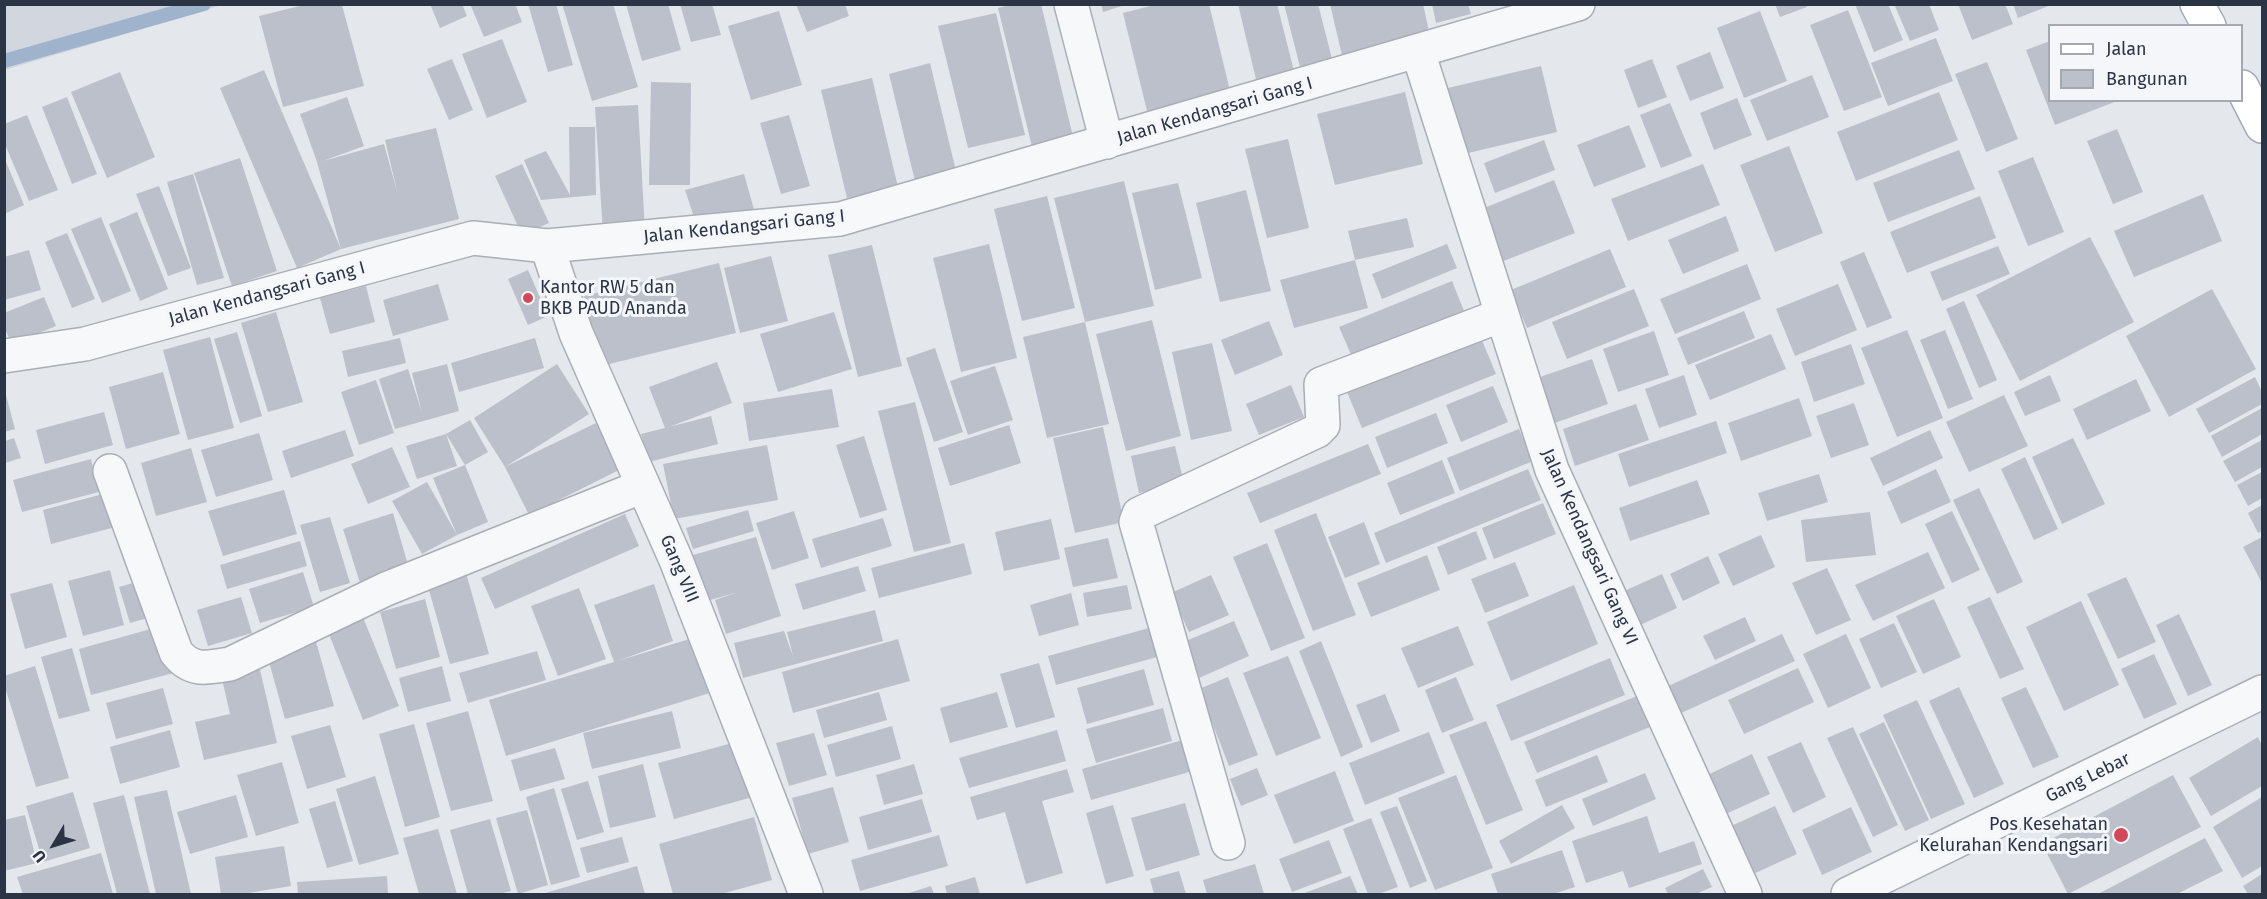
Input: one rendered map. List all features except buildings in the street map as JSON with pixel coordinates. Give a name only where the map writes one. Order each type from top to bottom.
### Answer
[{"type":"main road","points":[[2197,4],[2208,24]]},
{"type":"main road","points":[[2243,91],[2262,126]]},
{"type":"street","points":[[1071,4],[1107,142]]},
{"type":"street","name":"Jalan Kendangsari Gang I","points":[[4,356],[85,344],[473,237],[547,246],[840,219],[1578,4]]},
{"type":"street","name":"Jalan Kendangsari Gang VI","points":[[1418,52],[1552,470],[1745,894]]},
{"type":"street","name":"Gang VIII","points":[[547,246],[576,333],[676,560],[806,894]]},
{"type":"street","points":[[1228,843],[1136,522],[1138,514],[1317,431],[1323,425],[1321,384],[1502,315]]},
{"type":"street","points":[[110,471],[176,652],[191,667],[206,669],[230,664],[386,589],[643,486]]},
{"type":"street","name":"Gang Lebar","points":[[1848,894],[2262,692]]},
{"type":"shaded area","points":[[5,4],[222,4],[222,5],[5,70]]},
{"type":"waterway","points":[[4,61],[204,4]]},
{"type":"place","name":"Kantor RW 5 dan BKB PAUD Ananda","points":[[528,298]]},
{"type":"place","name":"Pos Kesehatan Kelurahan Kendangsari","points":[[2121,835]]}]
